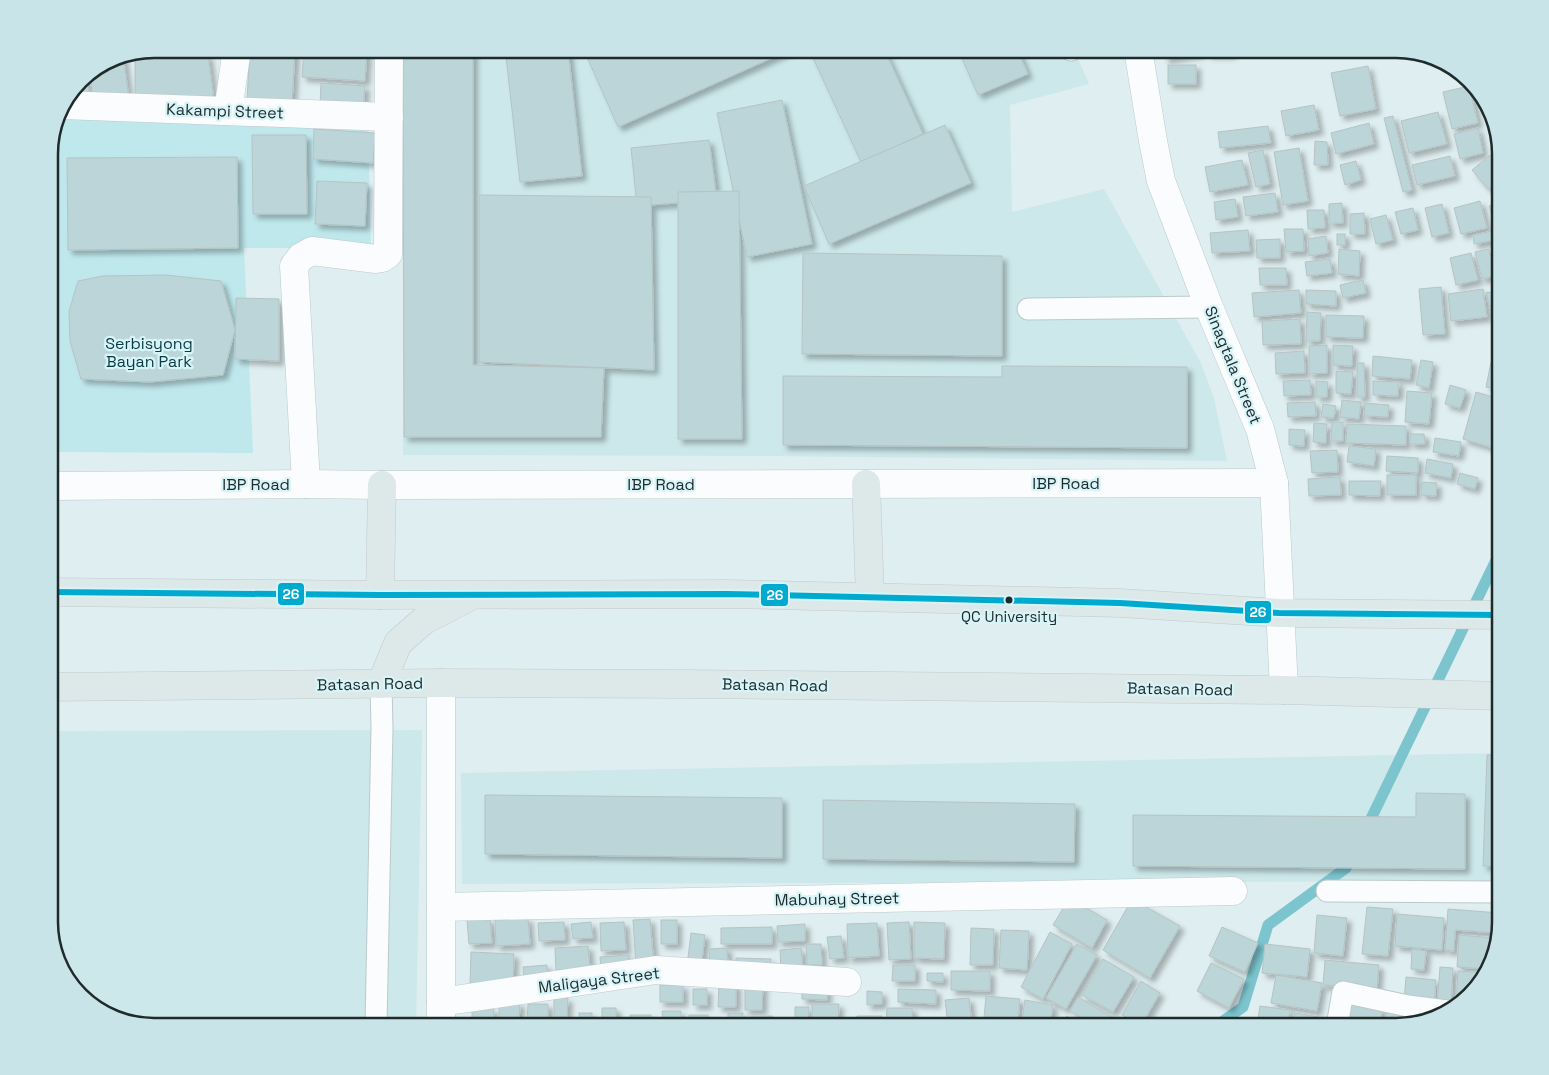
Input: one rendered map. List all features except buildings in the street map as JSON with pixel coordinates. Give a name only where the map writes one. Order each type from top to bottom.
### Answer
[{"type":"main road","points":[[866,484],[870,597]]},
{"type":"main road","points":[[380,595],[382,485]]},
{"type":"main road","points":[[58,592],[380,595],[727,594],[1120,603],[1279,613],[1492,615]]},
{"type":"main road","points":[[381,684],[398,643],[423,621],[472,595]]},
{"type":"main road","name":"Batasan Road","points":[[58,687],[441,683],[692,684],[1284,690],[1492,696]]},
{"type":"street","points":[[228,111],[231,58]]},
{"type":"street","points":[[306,484],[294,266],[301,257],[312,251],[376,259],[388,254],[389,58]]},
{"type":"street","name":"Sinagtala Street","points":[[1139,58],[1161,181],[1260,429],[1274,483],[1284,690]]},
{"type":"street","name":"Kakampi Street","points":[[71,105],[388,116]]},
{"type":"street","name":"IBP Road","points":[[58,486],[1274,483]]},
{"type":"street","points":[[441,683],[441,1014]]},
{"type":"street","name":"Mabuhay Street","points":[[441,906],[1233,891]]},
{"type":"street","name":"Maligaya Street","points":[[441,1014],[656,970],[847,982]]},
{"type":"lane","points":[[1028,309],[1210,307]]},
{"type":"lane","points":[[376,1018],[382,728],[381,684]]},
{"type":"lane","points":[[1327,891],[1492,892]]},
{"type":"lane","points":[[1338,1018],[1343,992],[1408,1006],[1434,1009]]},
{"type":"shaded area","points":[[405,58],[1078,58],[1089,84],[1010,105],[1012,212],[1104,189],[1201,363],[1214,398],[1227,461],[770,456],[403,455]]},
{"type":"shaded area","points":[[422,730],[416,1018],[154,1018],[141,1017],[111,1008],[90,994],[70,970],[59,940],[58,731]]},
{"type":"shaded area","points":[[1492,753],[1492,881],[462,884],[461,773]]},
{"type":"green space","name":"Serbisyong Bayan Park","points":[[65,116],[368,127],[371,248],[244,248],[253,453],[58,452],[58,141]]},
{"type":"waterway","points":[[1366,829],[1492,569]]},
{"type":"waterway","points":[[1227,1018],[1243,1007],[1268,925],[1346,868],[1353,854]]},
{"type":"transit line","name":"26","points":[[58,592],[380,595],[727,594],[1120,603],[1279,613],[1492,615]]},
{"type":"place","name":"QC University","points":[[1009,600]]}]
